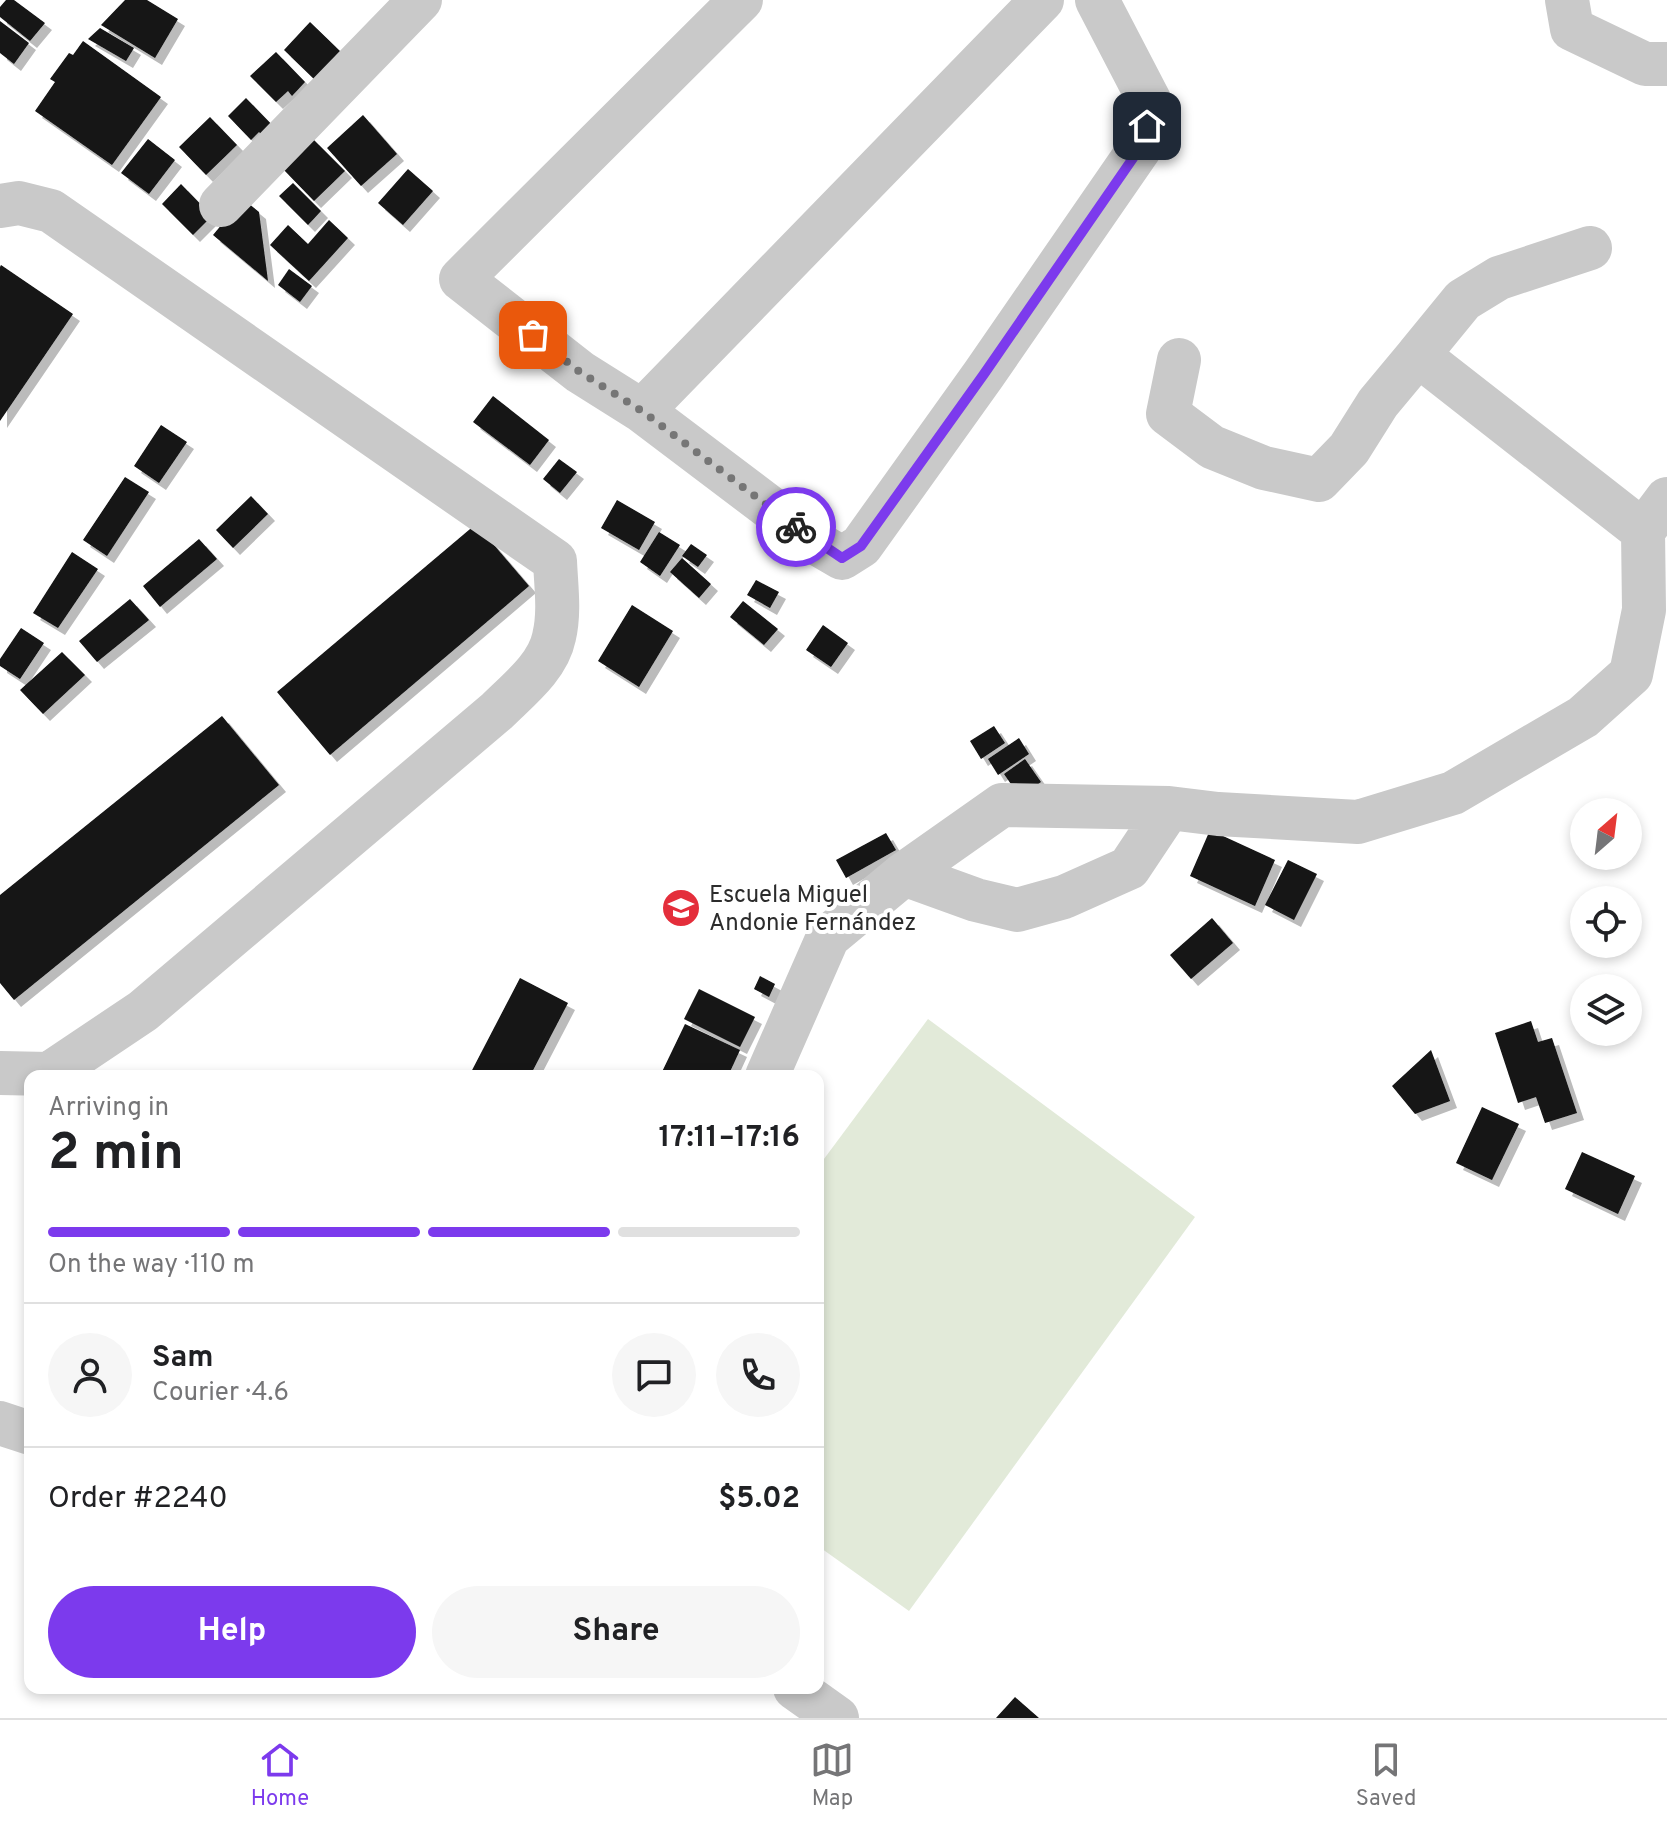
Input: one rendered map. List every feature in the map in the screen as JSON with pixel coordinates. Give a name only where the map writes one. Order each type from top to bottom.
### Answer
[{"type":"street","points":[[221,205],[420,0]]},
{"type":"street","points":[[741,0],[461,279],[580,372],[642,411],[818,544],[842,558],[861,546],[1140,148],[1150,102],[1097,0]]},
{"type":"street","points":[[642,411],[1042,0]]},
{"type":"street","points":[[1567,0],[1572,29],[1645,64],[1667,64]]},
{"type":"street","points":[[0,206],[19,203],[51,211],[555,561],[557,605],[554,639],[534,674],[497,711],[143,1011],[55,1070]]},
{"type":"street","points":[[1179,360],[1168,414],[1212,447],[1264,468],[1319,480],[1349,449],[1378,403],[1463,300],[1499,278],[1590,248]]},
{"type":"street","points":[[770,1070],[828,937],[904,874],[1002,805],[1169,808],[1358,822],[1453,793],[1583,717],[1631,674],[1656,617],[1655,515],[1418,355]]},
{"type":"street","points":[[904,874],[976,900],[1017,910],[1064,897],[1129,868],[1169,808]]},
{"type":"street","points":[[0,1073],[24,1073]]},
{"type":"street","points":[[0,1423],[24,1431]]},
{"type":"street","points":[[803,1694],[837,1718]]},
{"type":"green space","points":[[928,1019],[1195,1217],[909,1611],[824,1550],[824,1159]]},
{"type":"building","points":[[6,0],[14,0],[45,23],[30,41],[0,17],[0,7]]},
{"type":"building","points":[[125,0],[147,0],[178,19],[155,58],[101,25]]},
{"type":"building","points":[[0,21],[29,43],[14,64],[0,53]]},
{"type":"building","points":[[310,22],[341,52],[314,79],[284,50]]},
{"type":"building","points":[[100,28],[134,48],[126,61],[88,39]]},
{"type":"building","points":[[83,41],[161,97],[112,165],[35,111],[55,82],[50,79],[69,53],[73,55]]},
{"type":"building","points":[[276,52],[305,82],[292,96],[288,91],[276,102],[250,76]]},
{"type":"building","points":[[246,98],[276,129],[266,139],[259,132],[251,140],[228,116]]},
{"type":"building","points":[[363,115],[397,154],[361,186],[327,148]]},
{"type":"building","points":[[210,117],[237,145],[206,175],[179,147]]},
{"type":"building","points":[[312,138],[345,171],[314,201],[282,168]]},
{"type":"building","points":[[148,139],[175,160],[149,194],[121,173]]},
{"type":"building","points":[[408,169],[433,191],[403,225],[378,203]]},
{"type":"building","points":[[293,183],[321,211],[308,225],[279,196]]},
{"type":"building","points":[[181,184],[212,216],[193,235],[162,204]]},
{"type":"building","points":[[243,199],[259,212],[268,281],[213,235]]},
{"type":"building","points":[[329,220],[348,238],[309,281],[270,245],[288,225],[308,244]]},
{"type":"building","points":[[0,267],[73,314],[0,421]]},
{"type":"building","points":[[289,269],[312,286],[300,302],[278,285]]},
{"type":"building","points":[[493,396],[549,440],[530,465],[473,422]]},
{"type":"building","points":[[161,425],[187,442],[159,483],[134,466]]},
{"type":"building","points":[[559,459],[577,472],[560,493],[543,479]]},
{"type":"building","points":[[125,477],[149,492],[107,556],[83,540]]},
{"type":"building","points":[[251,496],[268,514],[233,548],[216,530]]},
{"type":"building","points":[[617,500],[655,522],[639,550],[601,528]]},
{"type":"building","points":[[476,524],[529,586],[330,755],[277,692]]},
{"type":"building","points":[[659,532],[680,545],[660,576],[640,562]]},
{"type":"building","points":[[199,539],[217,559],[160,607],[143,586]]},
{"type":"building","points":[[691,544],[707,555],[698,567],[682,556]]},
{"type":"building","points":[[72,552],[98,569],[58,628],[33,613]]},
{"type":"building","points":[[682,558],[711,584],[699,598],[670,572]]},
{"type":"building","points":[[756,580],[779,592],[770,608],[747,595]]},
{"type":"building","points":[[130,599],[149,620],[97,662],[79,641]]},
{"type":"building","points":[[743,601],[778,629],[764,645],[730,617]]},
{"type":"building","points":[[632,605],[673,631],[639,687],[598,661]]},
{"type":"building","points":[[823,625],[848,643],[831,667],[806,650]]},
{"type":"building","points":[[21,628],[44,643],[20,679],[0,666],[0,659]]},
{"type":"building","points":[[62,652],[85,675],[43,714],[20,690]]},
{"type":"building","points":[[222,716],[279,785],[14,1000],[0,983],[0,895]]},
{"type":"building","points":[[994,726],[1005,743],[981,759],[970,741]]},
{"type":"building","points":[[1019,738],[1029,754],[998,775],[988,759]]},
{"type":"building","points":[[1025,759],[1041,782],[1020,797],[1004,774]]},
{"type":"building","points":[[1210,830],[1275,860],[1255,906],[1190,876]]},
{"type":"building","points":[[886,833],[896,850],[846,878],[836,860]]},
{"type":"building","points":[[1288,860],[1317,874],[1294,920],[1265,905]]},
{"type":"building","points":[[1212,918],[1233,943],[1191,979],[1170,955]]},
{"type":"building","points":[[760,976],[775,984],[769,997],[754,989]]},
{"type":"building","points":[[520,978],[568,1003],[533,1070],[472,1070]]},
{"type":"building","points":[[699,989],[755,1017],[740,1047],[684,1019]]},
{"type":"building","points":[[1531,1021],[1538,1042],[1552,1038],[1577,1113],[1545,1123],[1536,1097],[1518,1103],[1495,1033]]},
{"type":"building","points":[[685,1024],[740,1050],[731,1070],[663,1070]]},
{"type":"building","points":[[1431,1050],[1450,1101],[1415,1114],[1392,1086]]},
{"type":"building","points":[[1482,1107],[1519,1124],[1492,1180],[1456,1163]]},
{"type":"building","points":[[1582,1152],[1635,1176],[1618,1214],[1565,1189]]},
{"type":"building","points":[[1015,1697],[1039,1718],[996,1718]]},
{"type":"way so far","points":[[533,335],[580,372],[642,411],[796,527]]},
{"type":"place","name":"Escuela Miguel Andonie Fernández","points":[[681,908]]},
{"type":"route","points":[[796,527],[842,558],[861,546],[1140,148],[1147,126]]}]
